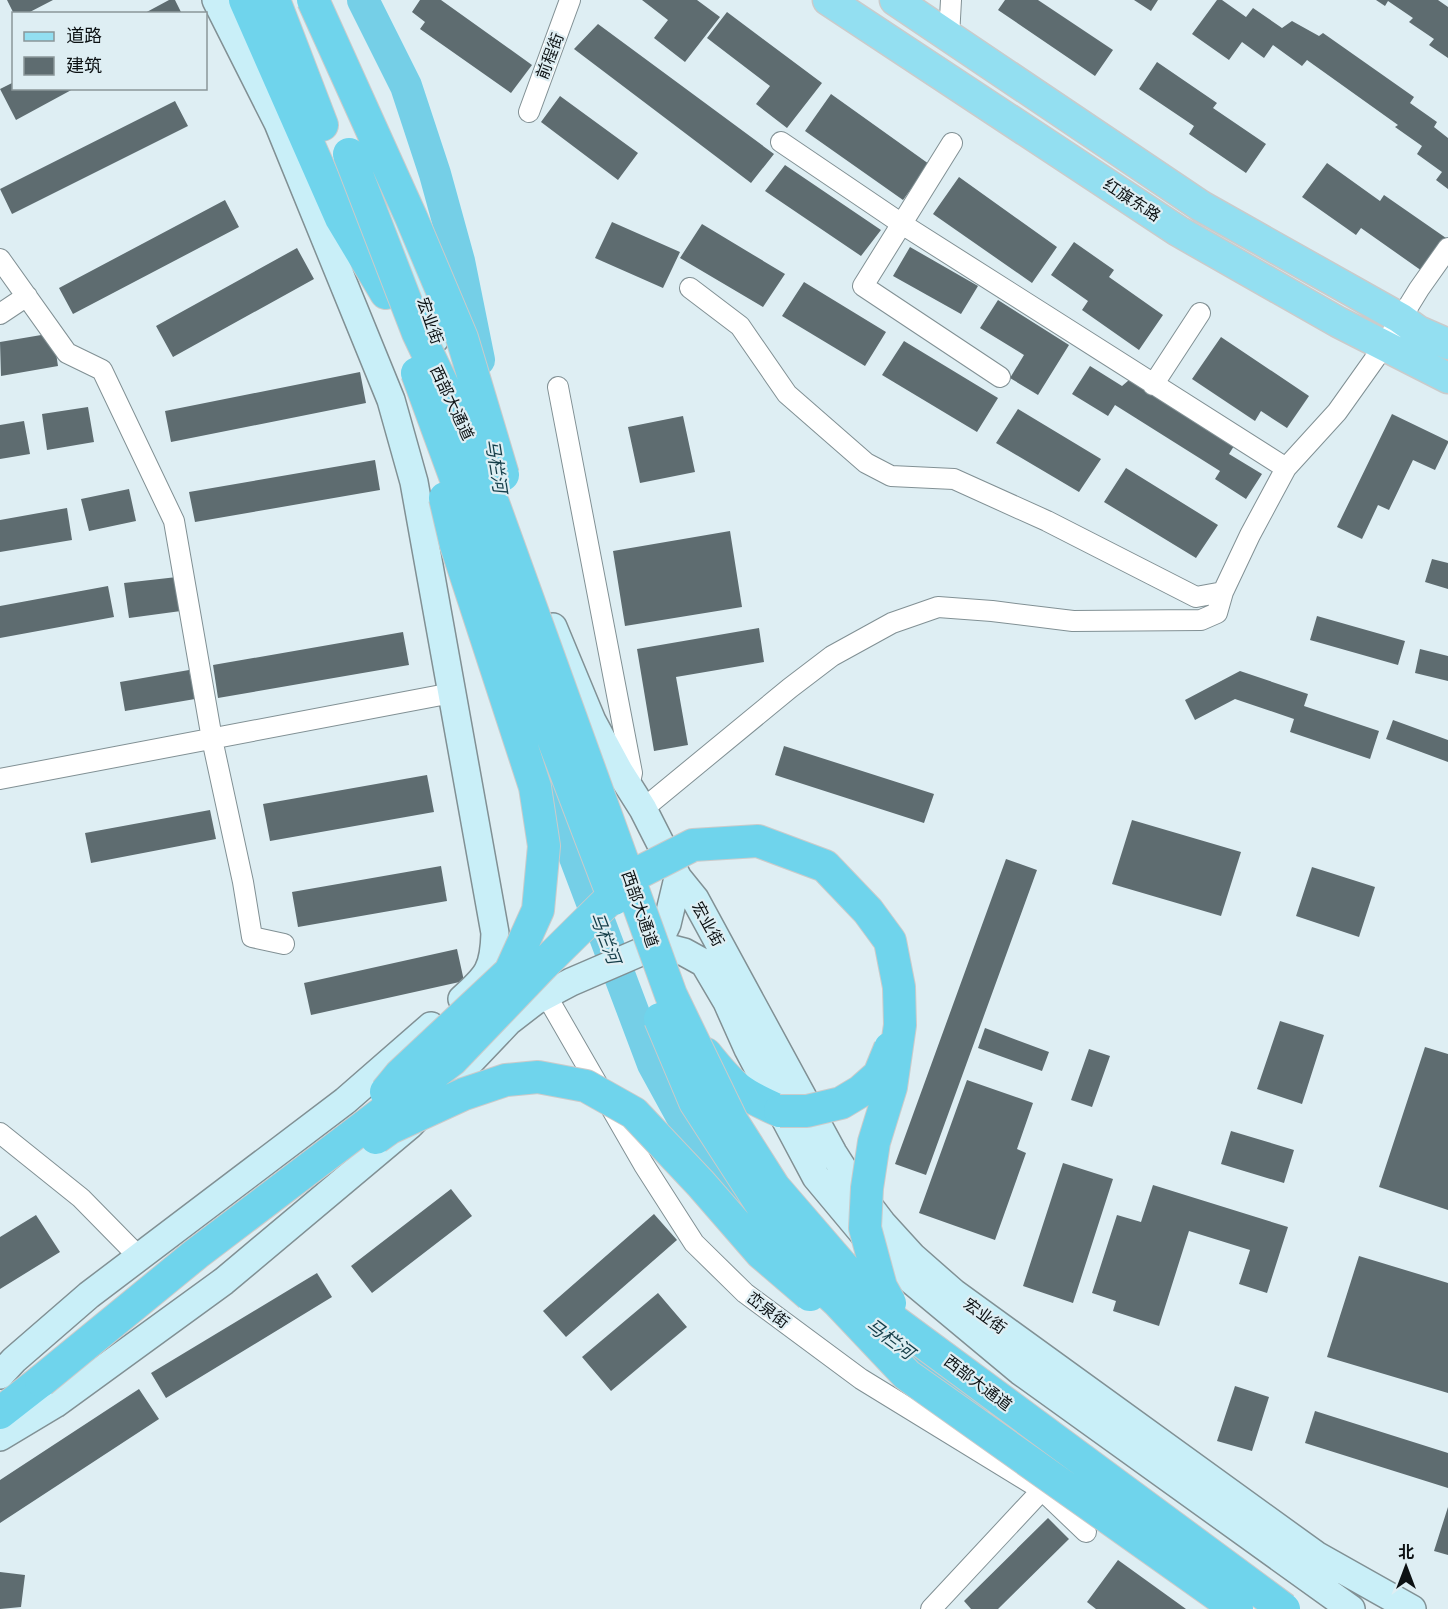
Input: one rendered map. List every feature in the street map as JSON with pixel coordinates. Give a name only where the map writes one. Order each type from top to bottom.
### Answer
[{"type":"highway","points":[[245,0],[341,218],[386,293]]},
{"type":"highway","name":"西部大通道","points":[[273,0],[416,368],[510,626],[652,1001],[695,1102],[779,1232],[813,1280],[838,1302],[907,1376],[1237,1609]]},
{"type":"highway","name":"西部大通道","points":[[290,0],[418,333],[475,453],[671,995],[732,1121],[774,1187],[882,1312],[1284,1609]]},
{"type":"highway","points":[[313,0],[411,217],[462,338],[521,534],[553,666]]},
{"type":"highway","points":[[349,1138],[400,1075],[510,972],[538,910],[544,846],[535,787],[456,545],[416,368]]},
{"type":"highway","points":[[0,1413],[196,1254],[452,1060],[634,875],[693,845],[758,842],[825,866],[868,911],[890,941],[899,987],[900,1025],[891,1087],[874,1142],[867,1188],[865,1228],[881,1287],[923,1343]]},
{"type":"highway","points":[[679,1014],[694,1040],[729,1083],[748,1097],[780,1111],[807,1111],[841,1103],[861,1091],[879,1076],[900,1025]]},
{"type":"highway","points":[[196,1254],[390,1128],[464,1094],[506,1080],[538,1077],[586,1086],[634,1113],[701,1184],[761,1253],[907,1376]]},
{"type":"highway","points":[[0,1408],[41,1381]]},
{"type":"main road","points":[[0,1375],[89,1295],[345,1101],[484,979],[495,954],[495,933],[414,482],[391,400],[287,145],[216,0]]},
{"type":"main road","name":"宏业街","points":[[323,0],[438,345],[592,721],[678,878],[695,900],[833,1153],[882,1223],[913,1257],[954,1293],[1316,1555],[1412,1609]]},
{"type":"main road","name":"红旗东路","points":[[828,0],[1178,231],[1298,300],[1448,378]]},
{"type":"main road","name":"红旗东路","points":[[896,0],[1201,206],[1400,318],[1418,331],[1448,344]]},
{"type":"main road","points":[[414,482],[421,469],[430,461],[442,456],[470,459],[490,475]]},
{"type":"main road","points":[[0,1437],[55,1404],[224,1281],[410,1125],[509,1021],[546,995],[571,982],[657,945],[667,924],[678,878]]},
{"type":"main road","points":[[495,933],[523,970],[546,995]]},
{"type":"main road","name":"宏业街","points":[[657,945],[684,952],[704,963],[727,1002],[748,1049],[816,1177],[882,1256],[1020,1371],[1351,1609]]},
{"type":"street","name":"前程街","points":[[529,112],[570,0]]},
{"type":"street","points":[[949,37],[951,0]]},
{"type":"street","points":[[781,142],[902,224],[1286,468]]},
{"type":"street","points":[[952,143],[863,286],[1000,377]]},
{"type":"street","points":[[630,789],[790,688],[832,656],[892,623],[938,607],[1073,621],[1201,620],[1217,613],[1223,592],[1286,468],[1337,412],[1384,346],[1400,318],[1448,248]]},
{"type":"street","points":[[0,259],[67,353],[102,370],[174,521],[212,739],[243,882],[252,938],[284,944]]},
{"type":"street","points":[[690,288],[740,326],[787,393],[866,463],[891,476],[954,479],[1047,521],[1196,597],[1223,592]]},
{"type":"street","points":[[0,314],[27,296]]},
{"type":"street","points":[[1153,385],[1200,313]]},
{"type":"street","points":[[558,387],[632,773],[630,789]]},
{"type":"street","points":[[0,779],[452,693]]},
{"type":"street","name":"峦泉街","points":[[546,995],[644,1165],[694,1243],[745,1293],[861,1379],[1042,1490],[1086,1532]]},
{"type":"street","points":[[0,1133],[81,1198],[139,1257]]},
{"type":"street","points":[[931,1609],[1042,1490]]},
{"type":"building","points":[[7,0],[53,0],[30,12],[13,12]]},
{"type":"building","points":[[169,0],[175,0],[181,12],[147,12]]},
{"type":"building","points":[[420,0],[441,0],[532,65],[511,93],[420,29],[425,22],[412,12]]},
{"type":"building","points":[[642,0],[697,0],[720,17],[685,62],[654,38],[668,20]]},
{"type":"building","points":[[1005,0],[1038,0],[1113,50],[1095,76],[998,10]]},
{"type":"building","points":[[1134,0],[1158,0],[1151,11]]},
{"type":"building","points":[[1217,0],[1222,0],[1246,17],[1253,8],[1282,28],[1292,21],[1319,36],[1323,33],[1414,97],[1410,103],[1437,122],[1434,127],[1448,138],[1448,189],[1436,180],[1442,172],[1417,154],[1422,146],[1395,127],[1398,125],[1307,60],[1302,66],[1273,45],[1264,58],[1242,42],[1229,60],[1192,34]]},
{"type":"building","points":[[1376,0],[1438,0],[1448,7],[1448,58],[1429,45],[1434,39],[1409,22],[1413,18],[1388,1],[1385,6]]},
{"type":"building","points":[[727,12],[822,83],[787,128],[756,104],[770,86],[707,38]]},
{"type":"building","points":[[598,24],[774,154],[751,183],[574,49]]},
{"type":"building","points":[[1157,62],[1217,103],[1213,108],[1266,144],[1246,173],[1189,134],[1194,126],[1139,89]]},
{"type":"building","points":[[12,83],[12,90],[71,90],[16,120],[0,89]]},
{"type":"building","points":[[831,94],[929,164],[903,200],[805,131]]},
{"type":"building","points":[[560,96],[638,153],[618,180],[541,122]]},
{"type":"building","points":[[175,101],[188,126],[12,214],[0,189]]},
{"type":"building","points":[[1327,163],[1380,201],[1384,195],[1446,238],[1422,271],[1361,228],[1356,235],[1302,197]]},
{"type":"building","points":[[785,165],[881,230],[861,256],[765,191]]},
{"type":"building","points":[[959,177],[1057,247],[1032,283],[933,214]]},
{"type":"building","points":[[225,200],[239,227],[73,314],[59,288]]},
{"type":"building","points":[[612,222],[680,252],[663,288],[595,258]]},
{"type":"building","points":[[702,224],[785,274],[763,307],[680,258]]},
{"type":"building","points":[[1074,242],[1114,270],[1109,277],[1163,315],[1139,350],[1082,310],[1088,301],[1051,275]]},
{"type":"building","points":[[910,247],[978,286],[961,314],[893,276]]},
{"type":"building","points":[[297,248],[314,279],[173,357],[156,326]]},
{"type":"building","points":[[804,282],[886,332],[865,366],[782,316]]},
{"type":"building","points":[[998,300],[1069,345],[1038,395],[1010,378],[1024,355],[980,328]]},
{"type":"building","points":[[53,333],[58,366],[1,376],[0,342]]},
{"type":"building","points":[[1221,337],[1309,396],[1287,428],[1261,411],[1255,421],[1192,379]]},
{"type":"building","points":[[904,341],[998,398],[977,432],[882,375]]},
{"type":"building","points":[[1090,366],[1122,386],[1129,380],[1234,446],[1229,454],[1262,474],[1246,499],[1215,479],[1220,471],[1115,405],[1108,416],[1072,394]]},
{"type":"building","points":[[360,372],[366,403],[171,442],[165,411]]},
{"type":"building","points":[[88,407],[94,442],[47,450],[42,414]]},
{"type":"building","points":[[1018,409],[1101,459],[1079,492],[996,443]]},
{"type":"building","points":[[1392,414],[1448,443],[1435,470],[1413,460],[1389,510],[1378,505],[1362,539],[1337,527]]},
{"type":"building","points":[[683,416],[695,472],[640,483],[628,427]]},
{"type":"building","points":[[24,421],[30,454],[0,459],[0,425]]},
{"type":"building","points":[[375,460],[380,490],[195,522],[189,492]]},
{"type":"building","points":[[1126,468],[1218,525],[1196,558],[1104,502]]},
{"type":"building","points":[[129,489],[136,521],[89,531],[81,499]]},
{"type":"building","points":[[67,508],[72,540],[0,552],[0,520]]},
{"type":"building","points":[[730,531],[742,607],[625,626],[613,551]]},
{"type":"building","points":[[1432,559],[1448,563],[1448,589],[1425,582]]},
{"type":"building","points":[[177,577],[181,611],[129,618],[124,583]]},
{"type":"building","points":[[108,586],[114,617],[0,638],[0,606]]},
{"type":"building","points":[[1317,616],[1405,641],[1398,665],[1310,640]]},
{"type":"building","points":[[759,628],[764,662],[676,677],[688,745],[654,751],[637,649]]},
{"type":"building","points":[[403,632],[409,665],[218,698],[213,665]]},
{"type":"building","points":[[1420,649],[1448,656],[1448,681],[1415,673]]},
{"type":"building","points":[[189,670],[195,699],[125,711],[120,682]]},
{"type":"building","points":[[1240,671],[1308,694],[1304,706],[1379,731],[1370,759],[1290,732],[1294,719],[1235,699],[1195,720],[1185,700]]},
{"type":"building","points":[[1393,720],[1448,740],[1448,762],[1386,739]]},
{"type":"building","points":[[784,746],[934,794],[924,823],[775,775]]},
{"type":"building","points":[[427,775],[434,812],[270,841],[263,804]]},
{"type":"building","points":[[210,810],[216,839],[91,863],[85,833]]},
{"type":"building","points":[[1132,820],[1241,852],[1221,916],[1112,884]]},
{"type":"building","points":[[1006,859],[1037,870],[926,1175],[895,1164]]},
{"type":"building","points":[[441,866],[447,901],[298,927],[292,892]]},
{"type":"building","points":[[1312,867],[1375,887],[1359,937],[1296,916]]},
{"type":"building","points":[[457,949],[464,981],[311,1015],[304,983]]},
{"type":"building","points":[[1280,1021],[1324,1035],[1302,1104],[1257,1089]]},
{"type":"building","points":[[985,1028],[1049,1052],[1042,1071],[978,1048]]},
{"type":"building","points":[[1425,1047],[1448,1054],[1448,1210],[1379,1187]]},
{"type":"building","points":[[1089,1049],[1110,1056],[1092,1107],[1071,1100]]},
{"type":"building","points":[[967,1080],[1033,1103],[1017,1149],[1026,1153],[995,1240],[919,1213]]},
{"type":"building","points":[[1231,1131],[1294,1150],[1284,1183],[1221,1164]]},
{"type":"building","points":[[1063,1163],[1113,1179],[1073,1303],[1023,1286]]},
{"type":"building","points":[[1153,1185],[1288,1227],[1267,1293],[1239,1284],[1250,1250],[1189,1231],[1159,1326],[1113,1311],[1116,1301],[1092,1293],[1117,1215],[1141,1222]]},
{"type":"building","points":[[451,1189],[472,1216],[372,1293],[351,1266]]},
{"type":"building","points":[[654,1214],[677,1240],[566,1337],[543,1311]]},
{"type":"building","points":[[36,1215],[60,1252],[0,1289],[0,1237]]},
{"type":"building","points":[[1359,1256],[1448,1283],[1448,1393],[1327,1357]]},
{"type":"building","points":[[317,1273],[332,1297],[166,1398],[151,1373]]},
{"type":"building","points":[[658,1293],[687,1327],[611,1391],[582,1357]]},
{"type":"building","points":[[1235,1386],[1269,1397],[1252,1451],[1217,1441]]},
{"type":"building","points":[[139,1389],[159,1419],[0,1523],[0,1480]]},
{"type":"building","points":[[1315,1411],[1448,1453],[1448,1488],[1305,1443]]},
{"type":"building","points":[[1448,1507],[1448,1555],[1434,1551]]},
{"type":"building","points":[[1048,1518],[1069,1539],[998,1609],[971,1609],[964,1601]]},
{"type":"building","points":[[1118,1560],[1186,1609],[1096,1609],[1087,1602]]},
{"type":"building","points":[[0,1572],[25,1575],[21,1607],[0,1609]]},
{"type":"waterway","name":"马栏河","points":[[363,0],[406,86],[435,174],[459,261],[479,360]]},
{"type":"waterway","name":"马栏河","points":[[551,760],[568,839],[653,1064],[716,1179],[740,1208]]},
{"type":"waterway","name":"马栏河","points":[[873,1327],[977,1400]]}]
